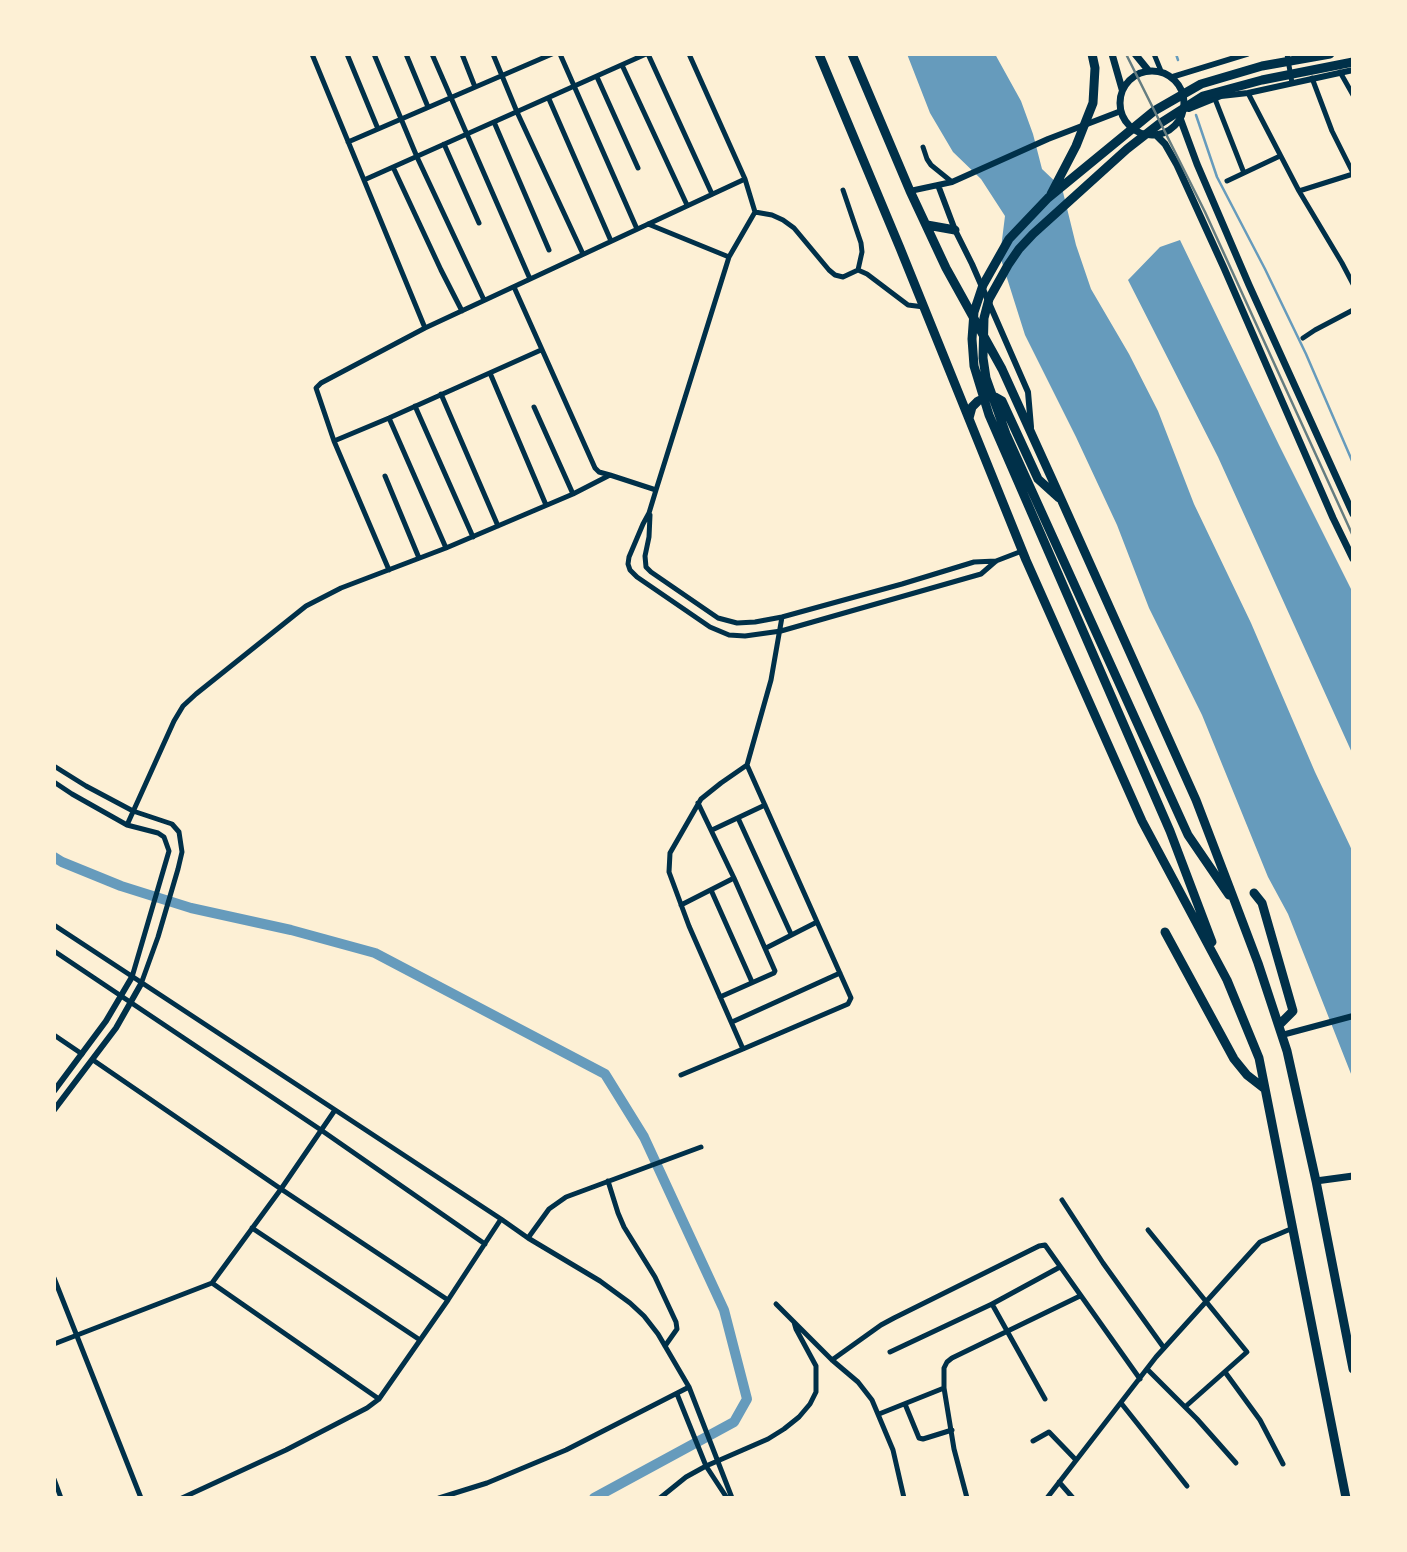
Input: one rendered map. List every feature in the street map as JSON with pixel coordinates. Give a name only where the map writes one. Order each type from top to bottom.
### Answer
[{"type":"highway","points":[[820,54],[1022,551],[1142,821],[1227,980]]},
{"type":"highway","points":[[852,54],[946,268],[1002,369],[1062,500],[1196,800],[1237,906],[1287,1051],[1353,1369]]},
{"type":"highway","points":[[1048,198],[1076,146],[1093,103],[1092,54]]},
{"type":"highway","points":[[1330,54],[1262,66],[1201,84],[1154,111],[1048,198],[1009,239],[983,285],[974,312],[972,339],[974,366],[989,415],[1158,805],[1259,1058],[1346,1498]]},
{"type":"highway","points":[[1237,906],[1188,835],[1006,434],[986,378],[983,358],[984,318],[989,299],[1019,249],[1127,149],[1159,124],[1203,96],[1262,80],[1353,62]]},
{"type":"highway","points":[[927,225],[955,230]]},
{"type":"highway","points":[[969,418],[972,407],[978,401],[988,397],[1002,401],[1038,479],[1062,500]]},
{"type":"highway","points":[[1254,893],[1262,903],[1293,1011],[1280,1030]]},
{"type":"highway","points":[[1164,932],[1234,1059],[1247,1075],[1265,1089]]},
{"type":"main road","points":[[1112,54],[1122,90]]},
{"type":"main road","points":[[1135,54],[1148,70]]},
{"type":"main road","points":[[1148,70],[1161,71],[1172,77],[1181,87],[1184,99],[1182,115],[1178,123],[1168,131],[1156,135],[1143,134],[1132,128],[1123,118],[1119,106],[1122,90],[1126,82],[1136,74],[1148,70]]},
{"type":"main road","points":[[1182,115],[1197,164],[1353,514]]},
{"type":"main road","points":[[1156,135],[1177,164],[1332,518],[1353,559]]},
{"type":"main road","points":[[1316,1181],[1353,1176]]},
{"type":"street","points":[[312,54],[425,328]]},
{"type":"street","points":[[347,54],[378,129]]},
{"type":"street","points":[[374,54],[417,157],[484,300]]},
{"type":"street","points":[[406,54],[428,107]]},
{"type":"street","points":[[432,54],[530,279]]},
{"type":"street","points":[[461,54],[475,87]]},
{"type":"street","points":[[493,54],[583,254]]},
{"type":"street","points":[[527,54],[531,63]]},
{"type":"street","points":[[348,142],[552,54]]},
{"type":"street","points":[[560,54],[637,229]]},
{"type":"street","points":[[364,180],[647,54],[712,194]]},
{"type":"street","points":[[689,54],[745,179],[755,212],[729,257],[649,513],[629,558],[631,570],[637,577],[710,627],[729,635],[745,636],[781,631],[981,574],[996,561]]},
{"type":"street","points":[[1154,54],[1161,71]]},
{"type":"street","points":[[1172,77],[1247,54]]},
{"type":"street","points":[[1287,54],[1292,83]]},
{"type":"street","points":[[622,65],[687,205]]},
{"type":"street","points":[[1182,115],[1222,96],[1248,93],[1353,70]]},
{"type":"street","points":[[1340,72],[1353,95]]},
{"type":"street","points":[[597,77],[638,168]]},
{"type":"street","points":[[1299,191],[1353,174],[1332,131],[1312,78]]},
{"type":"street","points":[[1248,93],[1299,191],[1353,284]]},
{"type":"street","points":[[549,99],[611,241]]},
{"type":"street","points":[[1215,99],[1244,173]]},
{"type":"street","points":[[910,191],[952,182],[1048,139],[1121,111]]},
{"type":"street","points":[[494,122],[549,250]]},
{"type":"street","points":[[444,144],[479,223]]},
{"type":"street","points":[[923,147],[931,165],[952,182]]},
{"type":"street","points":[[1227,181],[1280,156]]},
{"type":"street","points":[[393,167],[462,311]]},
{"type":"street","points":[[389,570],[334,441],[316,392],[318,385],[425,328],[745,179]]},
{"type":"street","points":[[938,185],[955,230],[1028,392],[1032,436]]},
{"type":"street","points":[[843,190],[861,243],[858,270]]},
{"type":"street","points":[[755,212],[772,215],[794,228],[835,275],[843,277],[858,270]]},
{"type":"street","points":[[648,224],[729,257]]},
{"type":"street","points":[[858,270],[877,280],[908,305],[924,307]]},
{"type":"street","points":[[514,286],[595,468],[599,472],[656,490]]},
{"type":"street","points":[[1303,338],[1353,310]]},
{"type":"street","points":[[334,441],[541,350]]},
{"type":"street","points":[[490,373],[546,505]]},
{"type":"street","points":[[441,394],[498,526]]},
{"type":"street","points":[[415,406],[473,537]]},
{"type":"street","points":[[534,408],[573,494]]},
{"type":"street","points":[[389,418],[446,548]]},
{"type":"street","points":[[127,825],[183,706],[306,606],[341,588],[446,548],[573,494],[610,475]]},
{"type":"street","points":[[386,476],[419,558]]},
{"type":"street","points":[[649,513],[645,562],[651,572],[719,618],[737,623],[782,617],[974,562],[996,561],[1022,551]]},
{"type":"street","points":[[743,1049],[681,905],[669,872],[669,862],[670,853],[698,803],[747,765],[771,680],[782,617]]},
{"type":"street","points":[[681,1075],[848,1004],[851,998],[747,765]]},
{"type":"street","points":[[54,766],[133,811],[172,824],[179,832],[182,852],[141,984],[116,1028],[54,1110]]},
{"type":"street","points":[[54,782],[127,825],[158,833],[164,837],[169,851],[132,977],[106,1021],[54,1091]]},
{"type":"street","points":[[698,803],[775,971],[720,997]]},
{"type":"street","points":[[712,830],[765,805]]},
{"type":"street","points":[[738,818],[791,934]]},
{"type":"street","points":[[169,851],[182,852]]},
{"type":"street","points":[[681,905],[734,878]]},
{"type":"street","points":[[711,890],[752,982]]},
{"type":"street","points":[[766,948],[817,922]]},
{"type":"street","points":[[54,925],[528,1238],[600,1281],[629,1303],[658,1334],[689,1387],[719,1460],[730,1498]]},
{"type":"street","points":[[54,951],[485,1244]]},
{"type":"street","points":[[732,1022],[840,973]]},
{"type":"street","points":[[1280,1030],[1310,1027],[1353,1016]]},
{"type":"street","points":[[54,1035],[82,1054]]},
{"type":"street","points":[[93,1060],[448,1300]]},
{"type":"street","points":[[54,1344],[212,1283],[335,1110]]},
{"type":"street","points":[[528,1238],[557,1202],[701,1147]]},
{"type":"street","points":[[611,1180],[624,1227],[655,1277],[676,1322],[677,1329],[665,1346]]},
{"type":"street","points":[[1062,1200],[1164,1348]]},
{"type":"street","points":[[182,1498],[286,1450],[367,1408],[379,1399],[501,1219]]},
{"type":"street","points":[[1047,1498],[1164,1348],[1260,1242],[1293,1227]]},
{"type":"street","points":[[252,1228],[420,1340]]},
{"type":"street","points":[[1148,1230],[1247,1352],[1185,1407]]},
{"type":"street","points":[[832,1360],[887,1321],[1045,1245],[1140,1379]]},
{"type":"street","points":[[890,1352],[992,1304],[1060,1267]]},
{"type":"street","points":[[54,1278],[141,1498]]},
{"type":"street","points":[[212,1283],[379,1399]]},
{"type":"street","points":[[967,1498],[954,1449],[944,1388],[944,1368],[947,1362],[1080,1296]]},
{"type":"street","points":[[776,1304],[858,1382],[872,1400],[893,1450],[904,1498]]},
{"type":"street","points":[[992,1304],[1045,1399]]},
{"type":"street","points":[[660,1498],[673,1486],[706,1466],[768,1439],[784,1429],[810,1404],[816,1392],[816,1366],[794,1322]]},
{"type":"street","points":[[1147,1369],[1236,1463]]},
{"type":"street","points":[[1224,1372],[1260,1420],[1283,1464]]},
{"type":"street","points":[[439,1498],[487,1482],[565,1450],[689,1387]]},
{"type":"street","points":[[879,1414],[944,1388]]},
{"type":"street","points":[[677,1394],[706,1466],[730,1498]]},
{"type":"street","points":[[1121,1403],[1188,1486]]},
{"type":"street","points":[[905,1404],[919,1438],[952,1430]]},
{"type":"street","points":[[1033,1441],[1049,1432],[1076,1460]]},
{"type":"street","points":[[54,1479],[59,1496]]},
{"type":"street","points":[[1059,1482],[1073,1498]]},
{"type":"water","points":[[907,54],[995,54],[1021,101],[1042,169],[1062,188],[1076,245],[1091,289],[1158,411],[1194,504],[1251,623],[1350,846],[1353,853],[1353,1079],[1288,914],[1268,877],[1202,715],[1149,608],[1117,525],[1025,335],[1000,256],[1005,216],[981,179],[953,152],[930,113]]},
{"type":"water","points":[[1180,240],[1353,593],[1353,755],[1218,457],[1128,280],[1160,247]]},
{"type":"waterway","points":[[1176,54],[1178,60]]},
{"type":"waterway","points":[[1196,115],[1217,177],[1306,354],[1353,463]]},
{"type":"waterway","points":[[54,857],[121,886],[191,908],[291,930],[375,953],[605,1074],[644,1137],[724,1310],[747,1399],[734,1422],[594,1498]]},
{"type":"railway","points":[[1126,54],[1205,212],[1353,536]]}]
